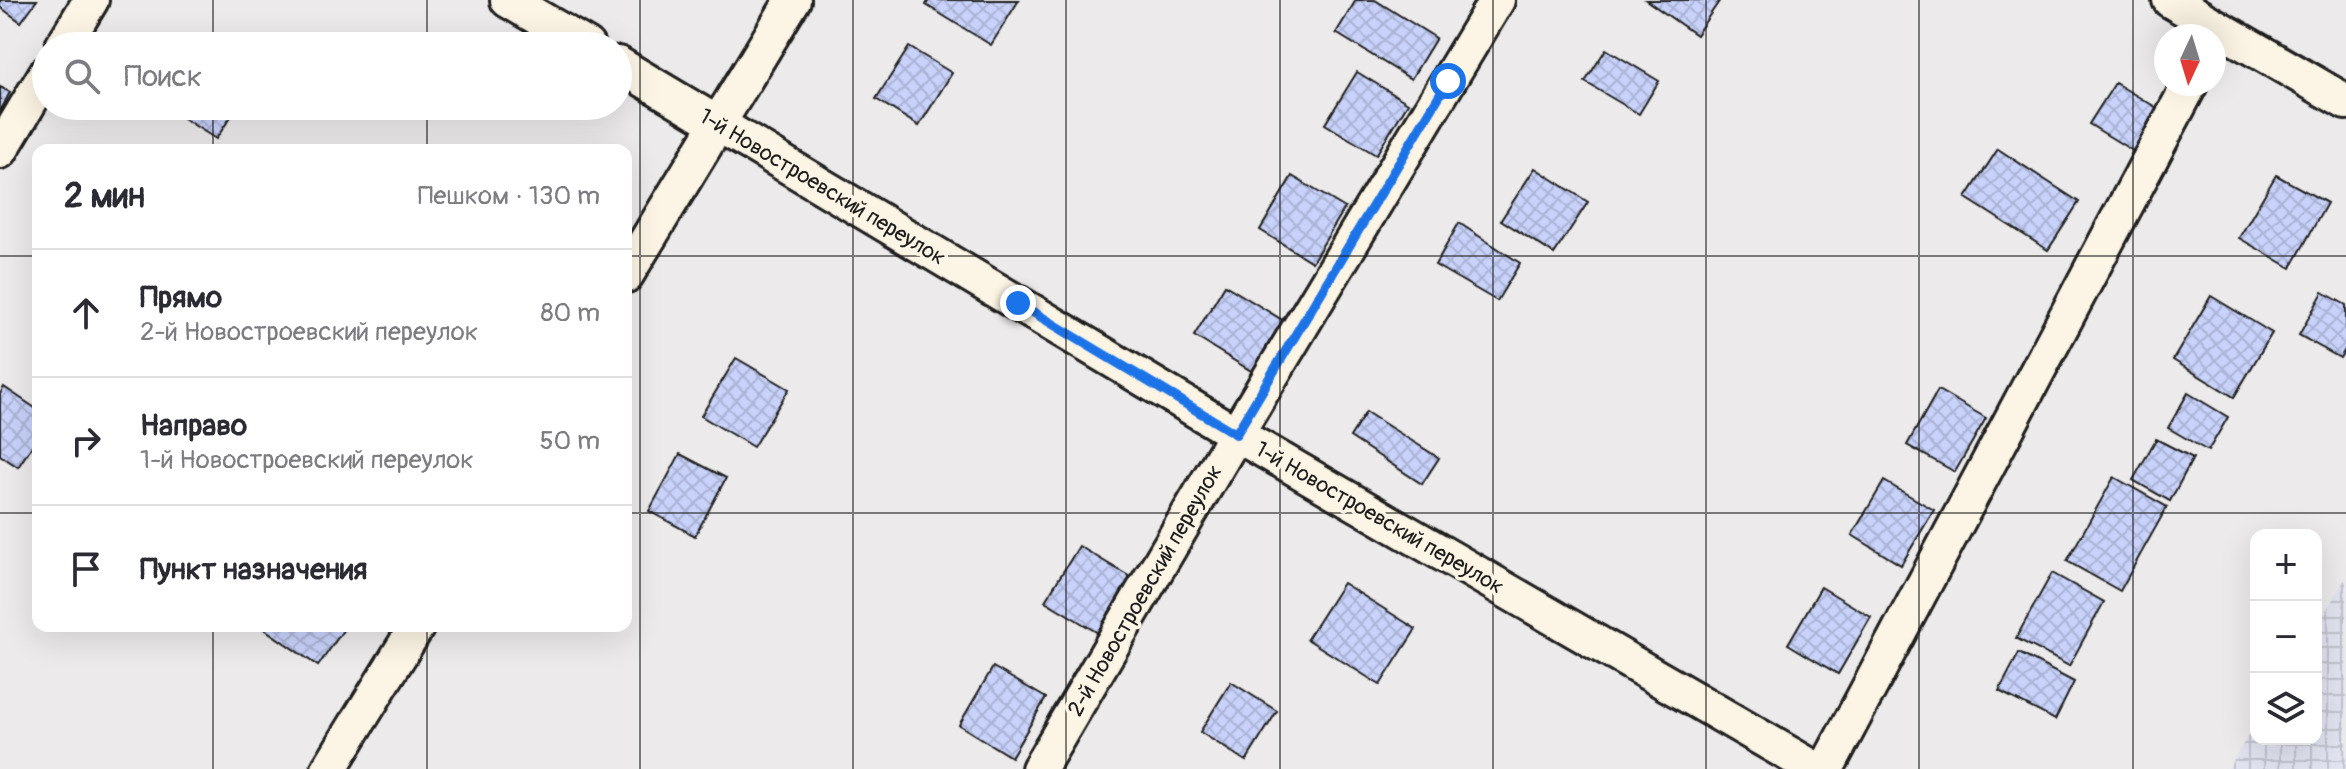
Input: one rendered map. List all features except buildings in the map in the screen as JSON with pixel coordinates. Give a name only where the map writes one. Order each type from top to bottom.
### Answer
[{"type":"street","points":[[72,32],[91,0]]},
{"type":"street","points":[[508,0],[563,32]]},
{"type":"street","points":[[632,265],[793,0]]},
{"type":"street","name":"2-й Новостроевский переулок","points":[[1039,769],[1497,0]]},
{"type":"street","points":[[2170,0],[2203,24]]},
{"type":"street","points":[[2226,39],[2346,102]]},
{"type":"street","name":"1-й Новостроевский переулок","points":[[632,72],[1236,434],[1815,769]]},
{"type":"street","points":[[1826,769],[2184,96]]},
{"type":"street","points":[[0,151],[32,97]]},
{"type":"street","points":[[329,769],[413,632]]},
{"type":"shaded area","points":[[2346,578],[2346,769],[2228,769],[2250,733],[2250,745],[2322,745],[2322,617]]},
{"type":"route","points":[[1018,303],[1236,434],[1448,81]]}]
